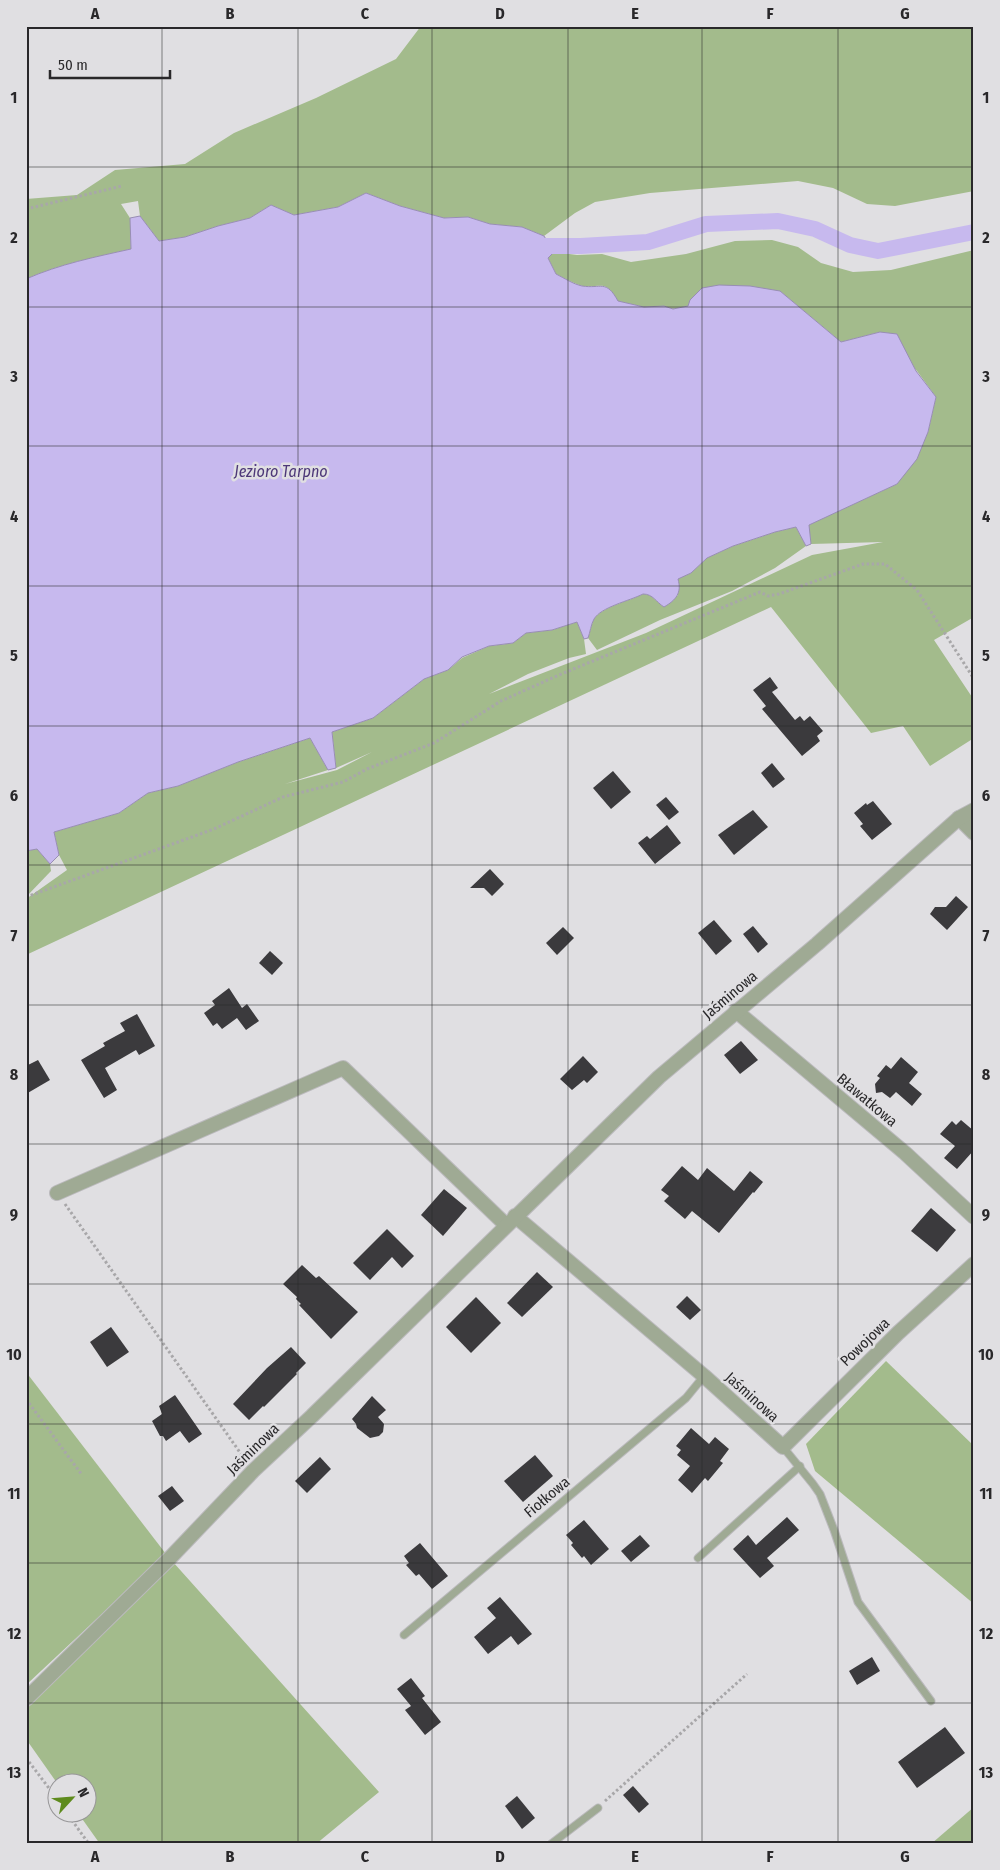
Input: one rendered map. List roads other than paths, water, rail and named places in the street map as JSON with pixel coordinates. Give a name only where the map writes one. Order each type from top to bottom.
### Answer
[{"type":"street","name":"Jaśminowa","points":[[26,1700],[170,1558],[253,1471],[318,1410],[658,1076],[817,944],[959,818],[974,810]]},
{"type":"street","points":[[959,818],[974,833]]},
{"type":"street","name":"Bławatkowa","points":[[736,1012],[905,1153],[974,1217]]},
{"type":"street","name":"Jaśminowa","points":[[57,1194],[343,1068],[511,1221],[704,1376],[783,1446]]},
{"type":"street","name":"Powojowa","points":[[783,1446],[898,1333],[974,1264]]},
{"type":"lane","name":"Fiołkowa","points":[[404,1635],[686,1398],[704,1376]]},
{"type":"lane","points":[[783,1446],[820,1494],[858,1602],[931,1702]]},
{"type":"lane","points":[[698,1558],[800,1466]]},
{"type":"lane","points":[[551,1844],[598,1808]]},
{"type":"water","name":"Jezioro Tarpno","points":[[366,193],[400,206],[444,218],[468,217],[490,224],[522,227],[544,236],[554,252],[548,258],[556,274],[582,286],[606,287],[614,294],[618,301],[644,307],[664,306],[673,309],[688,306],[690,300],[702,288],[719,285],[750,286],[780,291],[841,342],[880,332],[897,334],[916,371],[936,397],[928,432],[917,459],[897,484],[809,525],[811,544],[806,546],[796,527],[775,532],[733,546],[707,558],[691,573],[678,579],[679,588],[677,596],[664,607],[652,597],[643,594],[603,611],[594,619],[588,638],[584,639],[577,622],[552,630],[526,633],[513,643],[489,646],[462,657],[448,670],[424,679],[373,718],[332,732],[336,768],[328,770],[310,738],[238,762],[178,786],[148,793],[119,813],[54,832],[59,855],[50,864],[37,849],[26,851],[26,279],[65,265],[131,249],[130,218],[140,216],[159,241],[185,237],[250,218],[271,205],[294,215],[338,207]]},
{"type":"waterway","points":[[528,246],[581,246],[648,242],[706,224],[778,221],[815,229],[850,245],[878,251],[974,232]]}]
